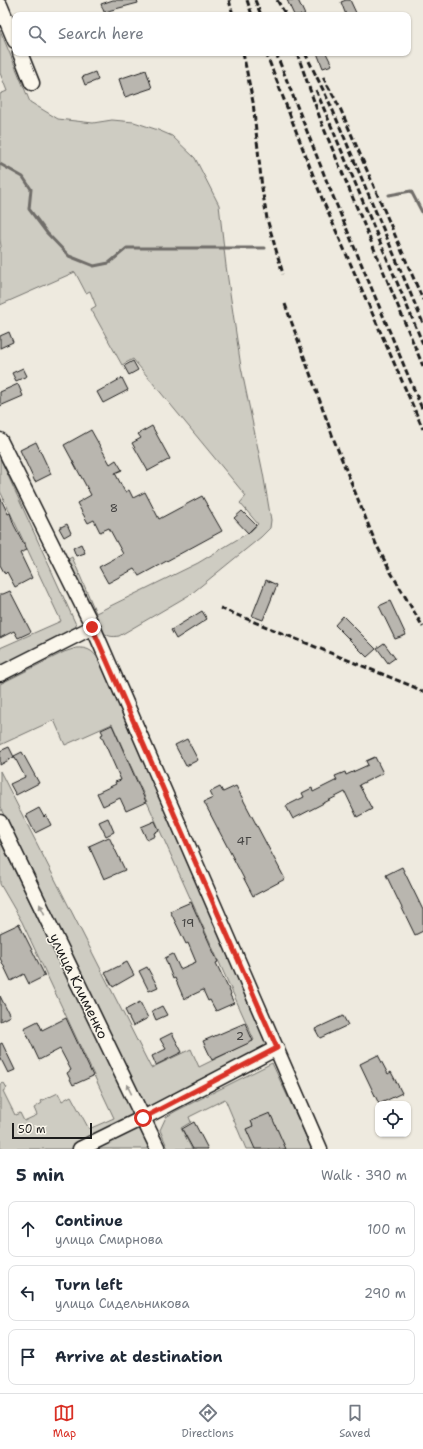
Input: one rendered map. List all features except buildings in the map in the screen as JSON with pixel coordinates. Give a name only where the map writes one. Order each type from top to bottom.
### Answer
[{"type":"street","points":[[0,5],[12,34]]},
{"type":"street","points":[[21,56],[32,83]]},
{"type":"street","points":[[0,440],[92,627],[320,1149]]},
{"type":"street","points":[[0,674],[92,627]]},
{"type":"street","name":"улица Клименко","points":[[0,822],[158,1149]]},
{"type":"street","points":[[80,1149],[277,1048]]},
{"type":"shaded area","points":[[0,30],[30,102],[58,119],[93,123],[112,120],[134,122],[172,136],[195,158],[219,205],[226,266],[241,367],[263,473],[271,520],[270,528],[191,594],[119,636],[113,637],[108,635],[99,628],[88,611],[65,561],[72,557],[96,613],[198,563],[251,531],[258,524],[240,503],[246,496],[133,359],[122,365],[91,309],[96,306],[90,291],[86,293],[75,272],[0,305],[0,94],[7,91],[0,73]]},
{"type":"shaded area","points":[[0,458],[78,629],[0,666],[0,648],[61,621],[0,491]]},
{"type":"shaded area","points":[[76,648],[88,649],[94,653],[101,664],[272,1048],[150,1108],[146,1107],[144,1104],[0,807],[0,771],[151,1068],[191,1049],[199,1067],[254,1040],[112,724],[65,745],[54,720],[0,745],[0,684],[64,652]]},
{"type":"shaded area","points":[[0,841],[136,1119],[76,1149],[0,1149],[0,1084],[4,1083],[7,1088],[3,1091],[15,1115],[20,1113],[24,1121],[37,1115],[34,1108],[42,1103],[41,1101],[58,1093],[62,1101],[71,1096],[89,1129],[114,1118],[22,922],[0,884]]},
{"type":"shaded area","points":[[272,1063],[312,1149],[246,1149],[225,1099],[189,1117],[191,1122],[181,1128],[192,1149],[168,1149],[160,1130],[166,1117]]},
{"type":"shaded area","points":[[138,1126],[150,1149],[93,1149]]},
{"type":"waterway","points":[[0,164],[23,177],[31,189],[29,209],[47,233],[69,256],[94,266],[109,263],[127,248],[265,248]]},
{"type":"waterway","points":[[389,195],[411,191],[423,214]]},
{"type":"railway","points":[[229,0],[232,12]]},
{"type":"railway","points":[[247,0],[251,12]]},
{"type":"railway","points":[[255,0],[260,12]]},
{"type":"railway","points":[[277,0],[284,12]]},
{"type":"railway","points":[[244,56],[253,102],[262,188],[267,219],[283,274]]},
{"type":"railway","points":[[267,56],[323,201],[423,429]]},
{"type":"railway","points":[[277,56],[327,182],[423,411]]},
{"type":"railway","points":[[298,56],[322,124],[423,366]]},
{"type":"railway","points":[[306,56],[331,106],[423,323]]},
{"type":"railway","points":[[323,77],[340,108],[423,300]]},
{"type":"railway","points":[[316,90],[423,344]]},
{"type":"railway","points":[[285,304],[334,440],[376,544],[423,627]]},
{"type":"railway","points":[[220,608],[423,692]]},
{"type":"route","points":[[92,627],[277,1048],[143,1118]]}]
